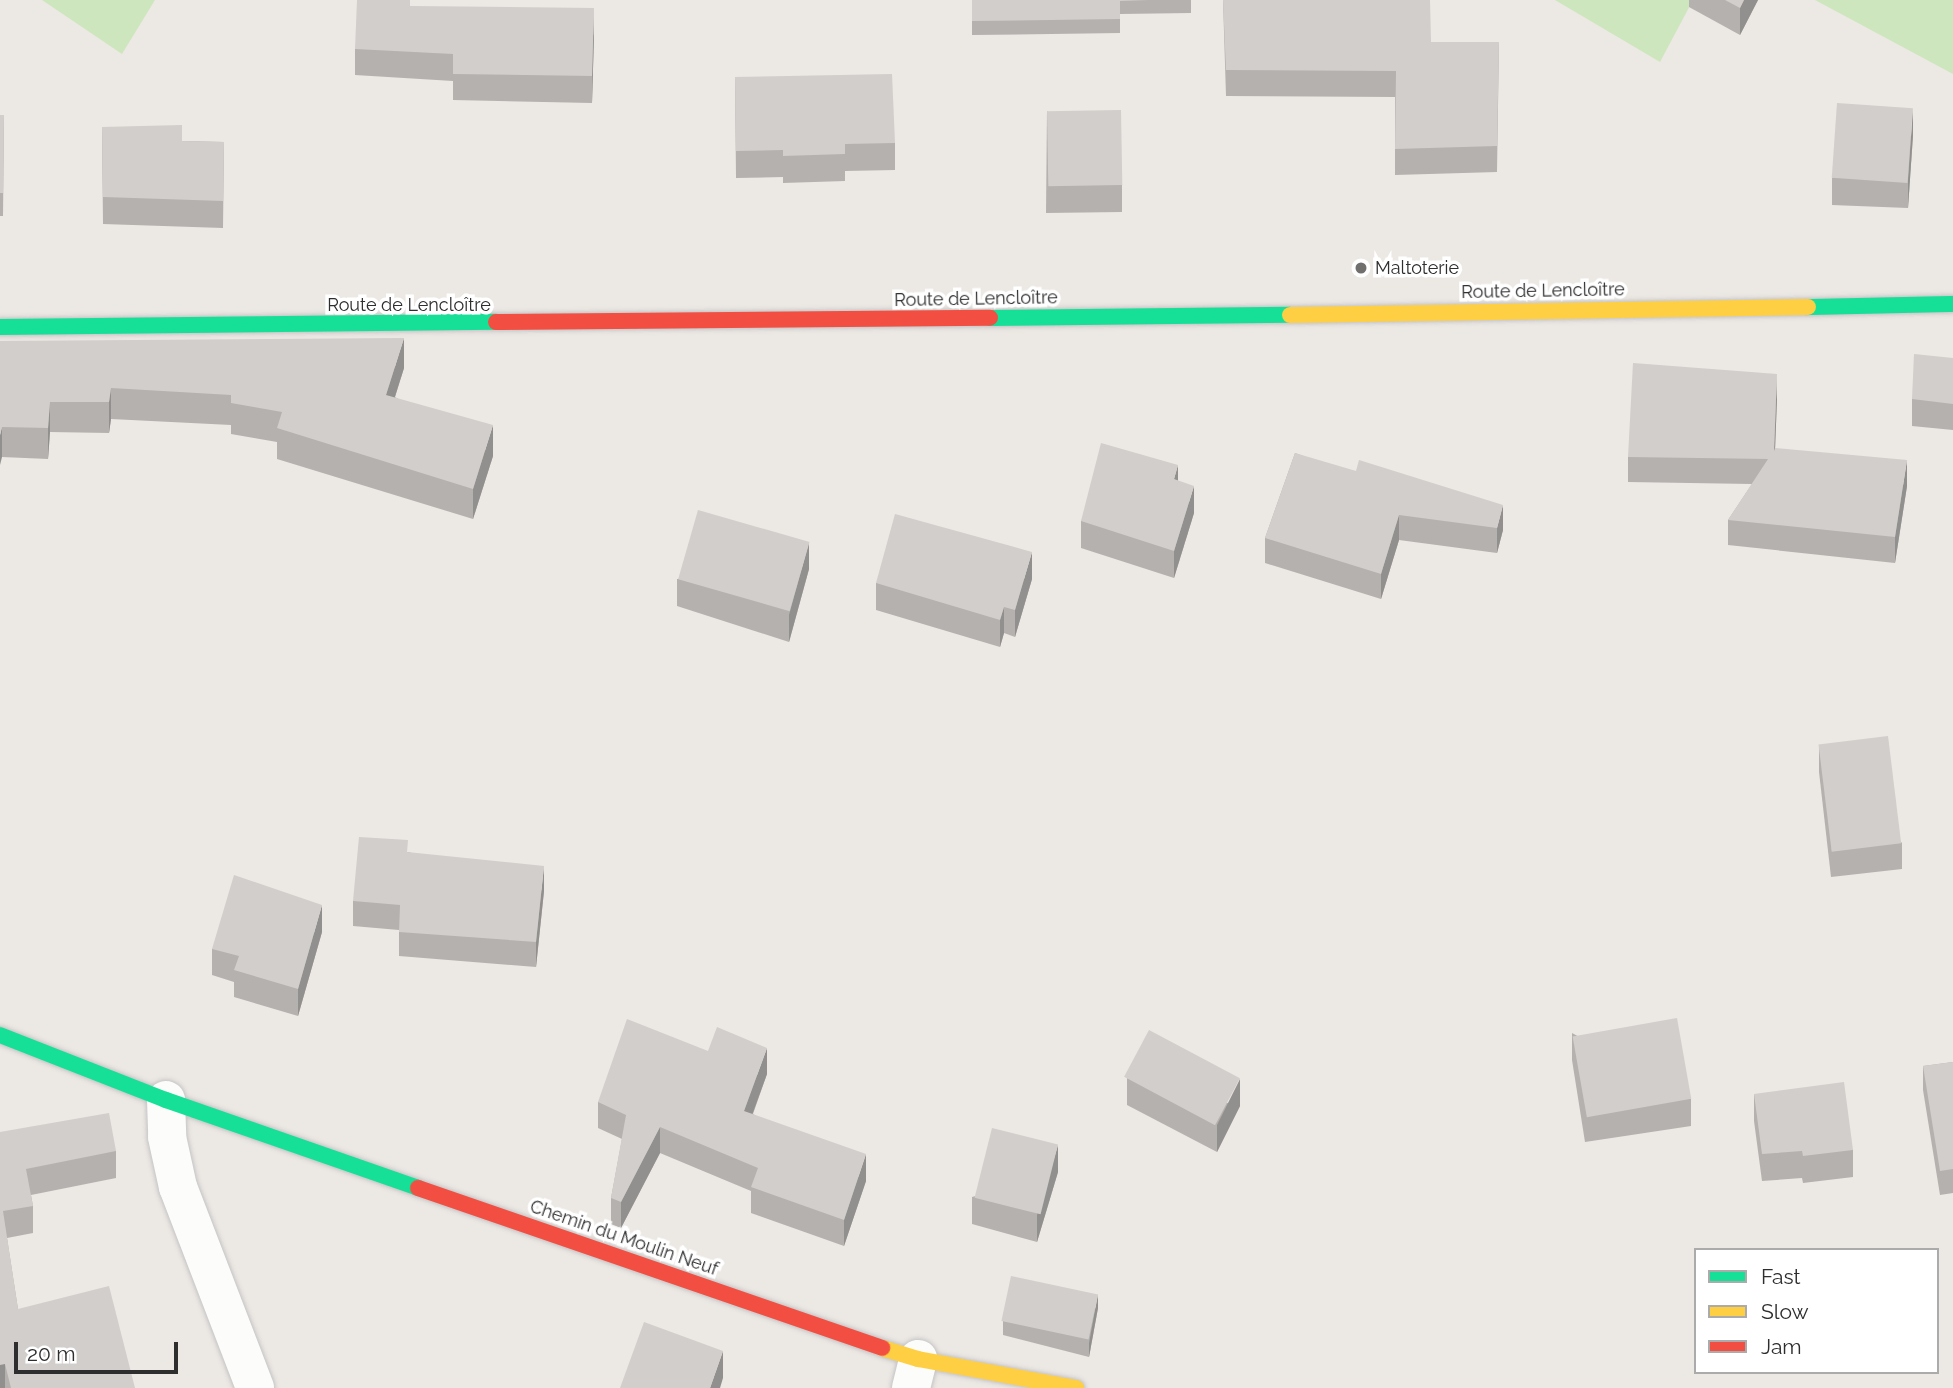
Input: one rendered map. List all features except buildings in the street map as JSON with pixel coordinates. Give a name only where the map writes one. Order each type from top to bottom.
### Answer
[{"type":"main road","name":"Route de Lencloître","points":[[0,327],[1377,314],[1953,304]]},
{"type":"main road","name":"Chemin du Moulin Neuf","points":[[0,1035],[166,1100],[914,1374],[1076,1388]]},
{"type":"street","points":[[166,1100],[167,1138],[178,1188],[255,1388]]},
{"type":"green space","points":[[42,0],[155,0],[122,54]]},
{"type":"green space","points":[[1555,0],[1693,0],[1660,62]]},
{"type":"green space","points":[[1815,0],[1953,0],[1953,74]]},
{"type":"traffic: fast","points":[[1808,307],[1953,304]]},
{"type":"traffic: fast","points":[[990,318],[1290,315]]},
{"type":"traffic: fast","points":[[0,327],[496,322]]},
{"type":"traffic: fast","points":[[0,1035],[166,1100],[418,1188]]},
{"type":"traffic: slow","points":[[1290,315],[1808,307]]},
{"type":"traffic: slow","points":[[882,1348],[918,1359],[1076,1388]]},
{"type":"traffic: jam","points":[[496,322],[990,318]]},
{"type":"traffic: jam","points":[[418,1188],[882,1348]]},
{"type":"place","name":"Maltoterie","points":[[1361,268]]}]
